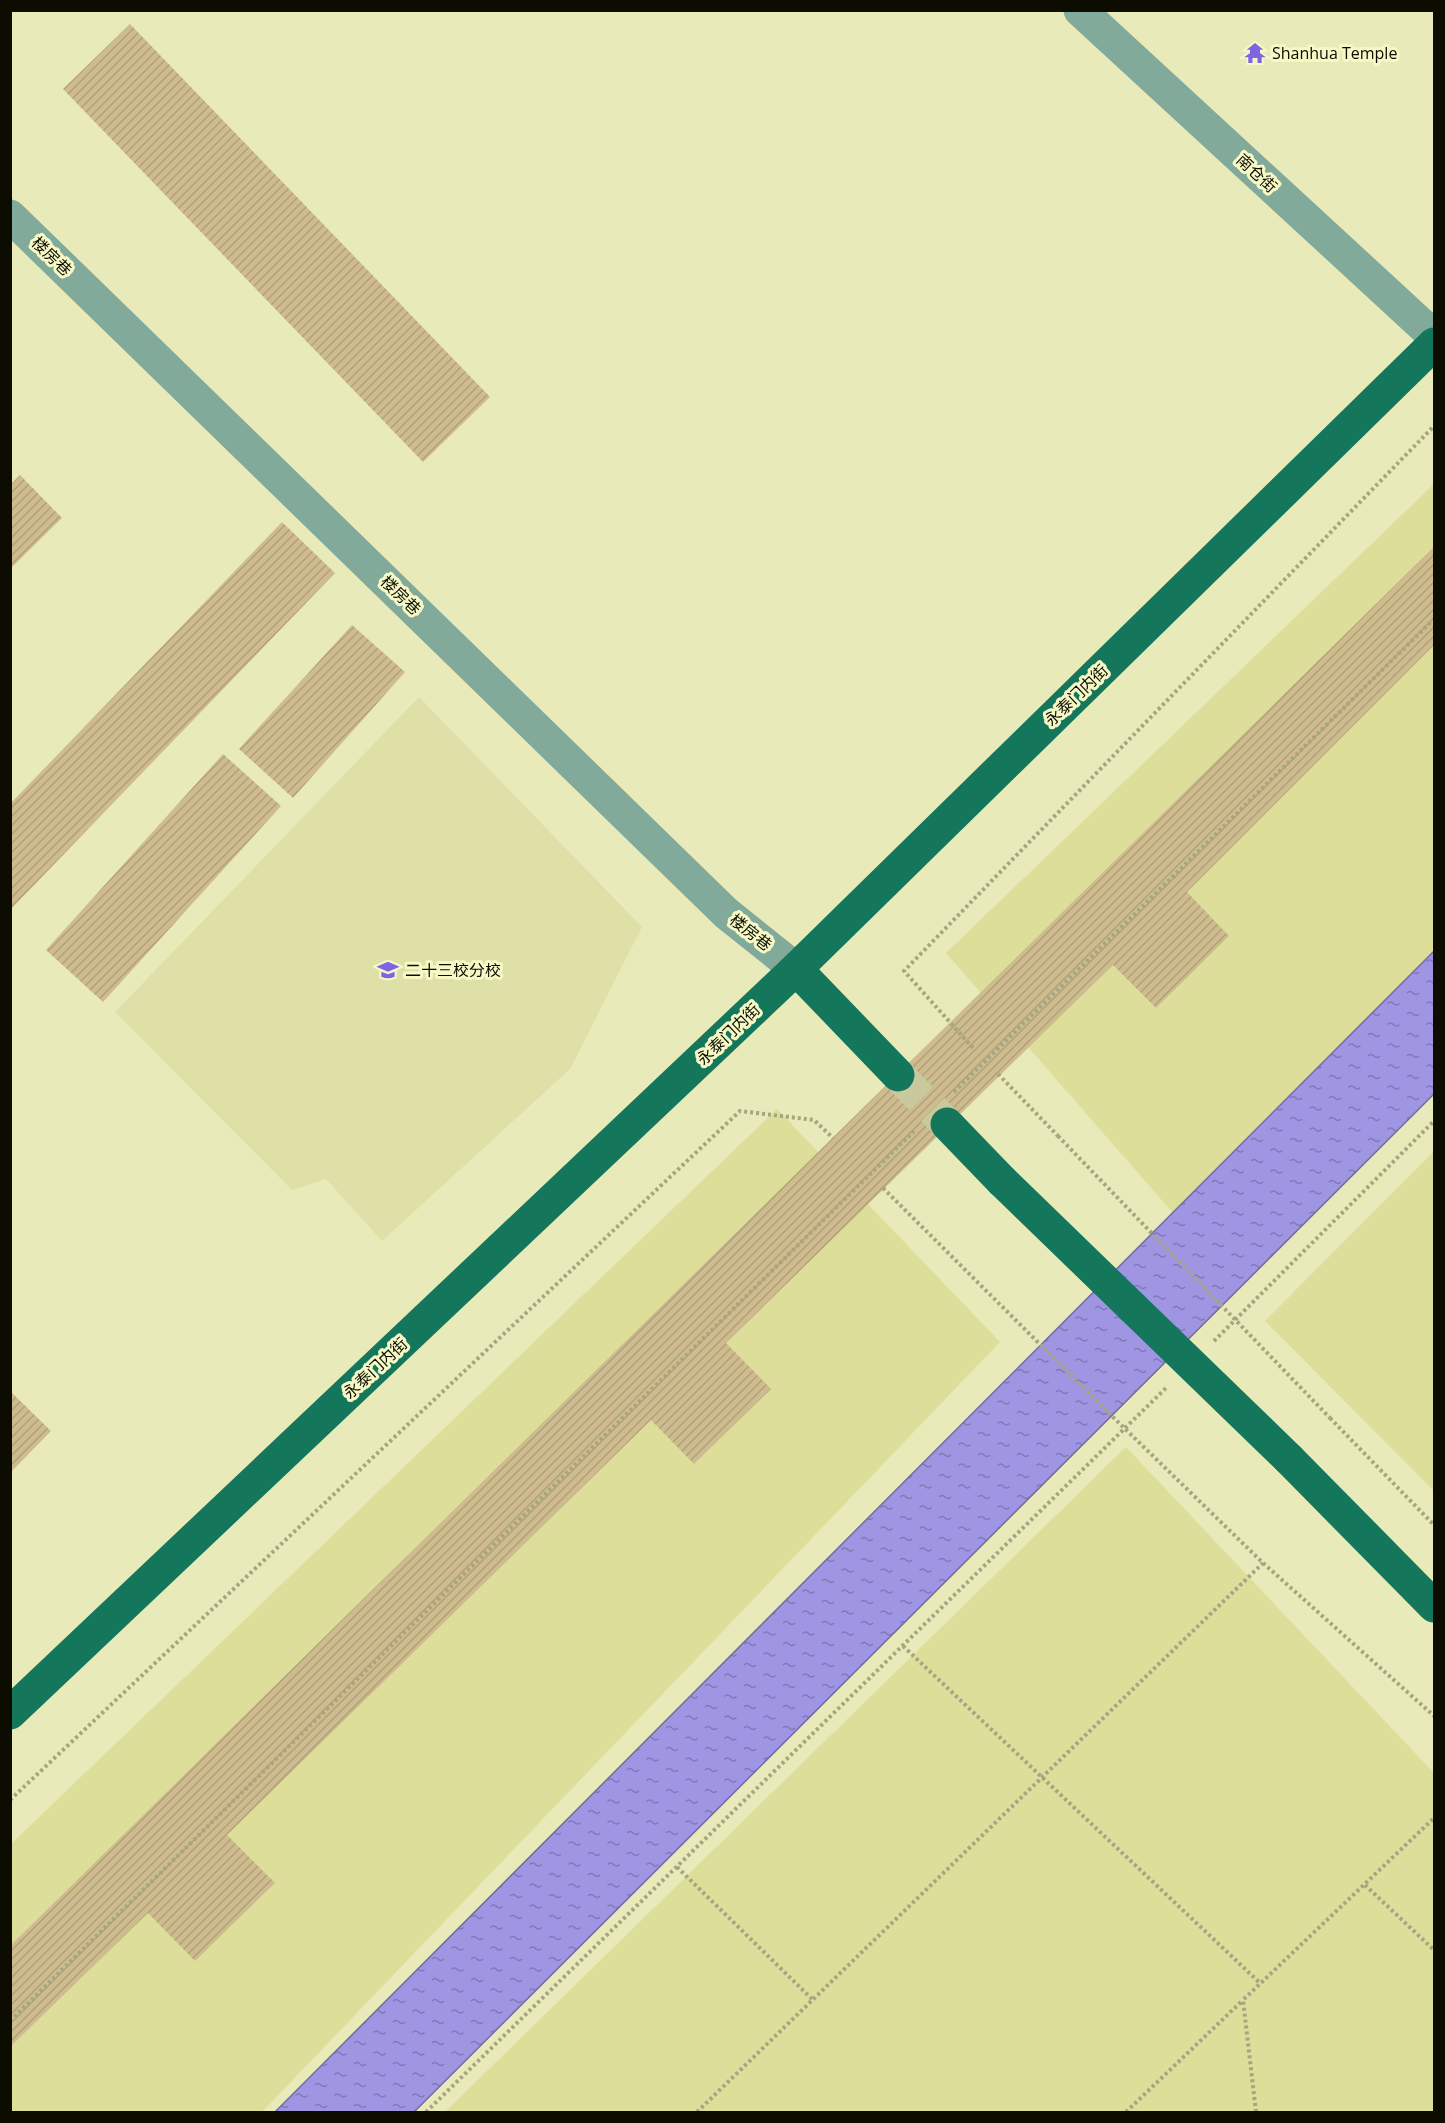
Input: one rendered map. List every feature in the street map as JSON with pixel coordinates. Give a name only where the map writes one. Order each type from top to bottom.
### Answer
[{"type":"main road","name":"永泰门内街","points":[[10,1713],[796,969],[1434,344]]},
{"type":"main road","points":[[796,969],[898,1075]]},
{"type":"main road","points":[[948,1111],[1002,1181],[1289,1459],[1434,1606]]},
{"type":"street","name":"南仓街","points":[[1080,10],[1434,336]]},
{"type":"street","name":"楼房巷","points":[[10,216],[726,913],[796,969]]},
{"type":"path","points":[[973,1048],[904,972],[1434,426]]},
{"type":"path","points":[[948,1111],[1434,619]]},
{"type":"path","points":[[999,1074],[1434,1525]]},
{"type":"path","points":[[10,1800],[740,1111],[814,1120],[833,1138]]},
{"type":"path","points":[[1209,1345],[1434,1121]]},
{"type":"path","points":[[10,2021],[914,1131]]},
{"type":"path","points":[[883,1188],[1263,1563],[1434,1716]]},
{"type":"path","points":[[426,2112],[1167,1387]]},
{"type":"path","points":[[697,2112],[1263,1563]]},
{"type":"path","points":[[903,1646],[1041,1779],[1260,1983]]},
{"type":"path","points":[[1126,2112],[1434,1818]]},
{"type":"path","points":[[677,1867],[813,2000]]},
{"type":"path","points":[[1365,1884],[1434,1950]]},
{"type":"path","points":[[1243,2000],[1256,2112]]},
{"type":"shaded area","points":[[1434,484],[1434,951],[1173,1213],[946,953]]},
{"type":"shaded area","name":"二十三校分校","points":[[419,697],[642,927],[570,1069],[382,1241],[326,1179],[292,1190],[115,1012]]},
{"type":"shaded area","points":[[777,1109],[1000,1342],[262,2112],[11,2112],[11,1844]]},
{"type":"shaded area","points":[[1434,1151],[1434,1491],[1265,1321]]},
{"type":"shaded area","points":[[1126,1447],[1434,1773],[1434,2112],[445,2112]]},
{"type":"water","points":[[1434,951],[1434,1094],[414,2112],[275,2112]]},
{"type":"building","points":[[130,24],[490,397],[423,462],[63,89]]},
{"type":"building","points":[[20,475],[62,518],[10,569],[10,485]]},
{"type":"building","points":[[282,522],[335,573],[10,910],[10,804]]},
{"type":"building","points":[[1434,547],[1434,645],[1187,892],[1229,936],[1156,1008],[1113,965],[726,1343],[771,1389],[694,1464],[651,1420],[227,1835],[275,1883],[195,1961],[148,1913],[10,2047],[10,1946]]},
{"type":"building","points":[[352,625],[405,672],[293,798],[239,749]]},
{"type":"building","points":[[223,754],[281,806],[103,1002],[46,950]]},
{"type":"building","points":[[10,1391],[51,1431],[10,1473]]},
{"type":"tunnel","points":[[898,1075],[947,1124]]},
{"type":"place","name":"Shanhua Temple","points":[[1255,53]]},
{"type":"place","name":"二十三校分校","points":[[388,970]]}]
